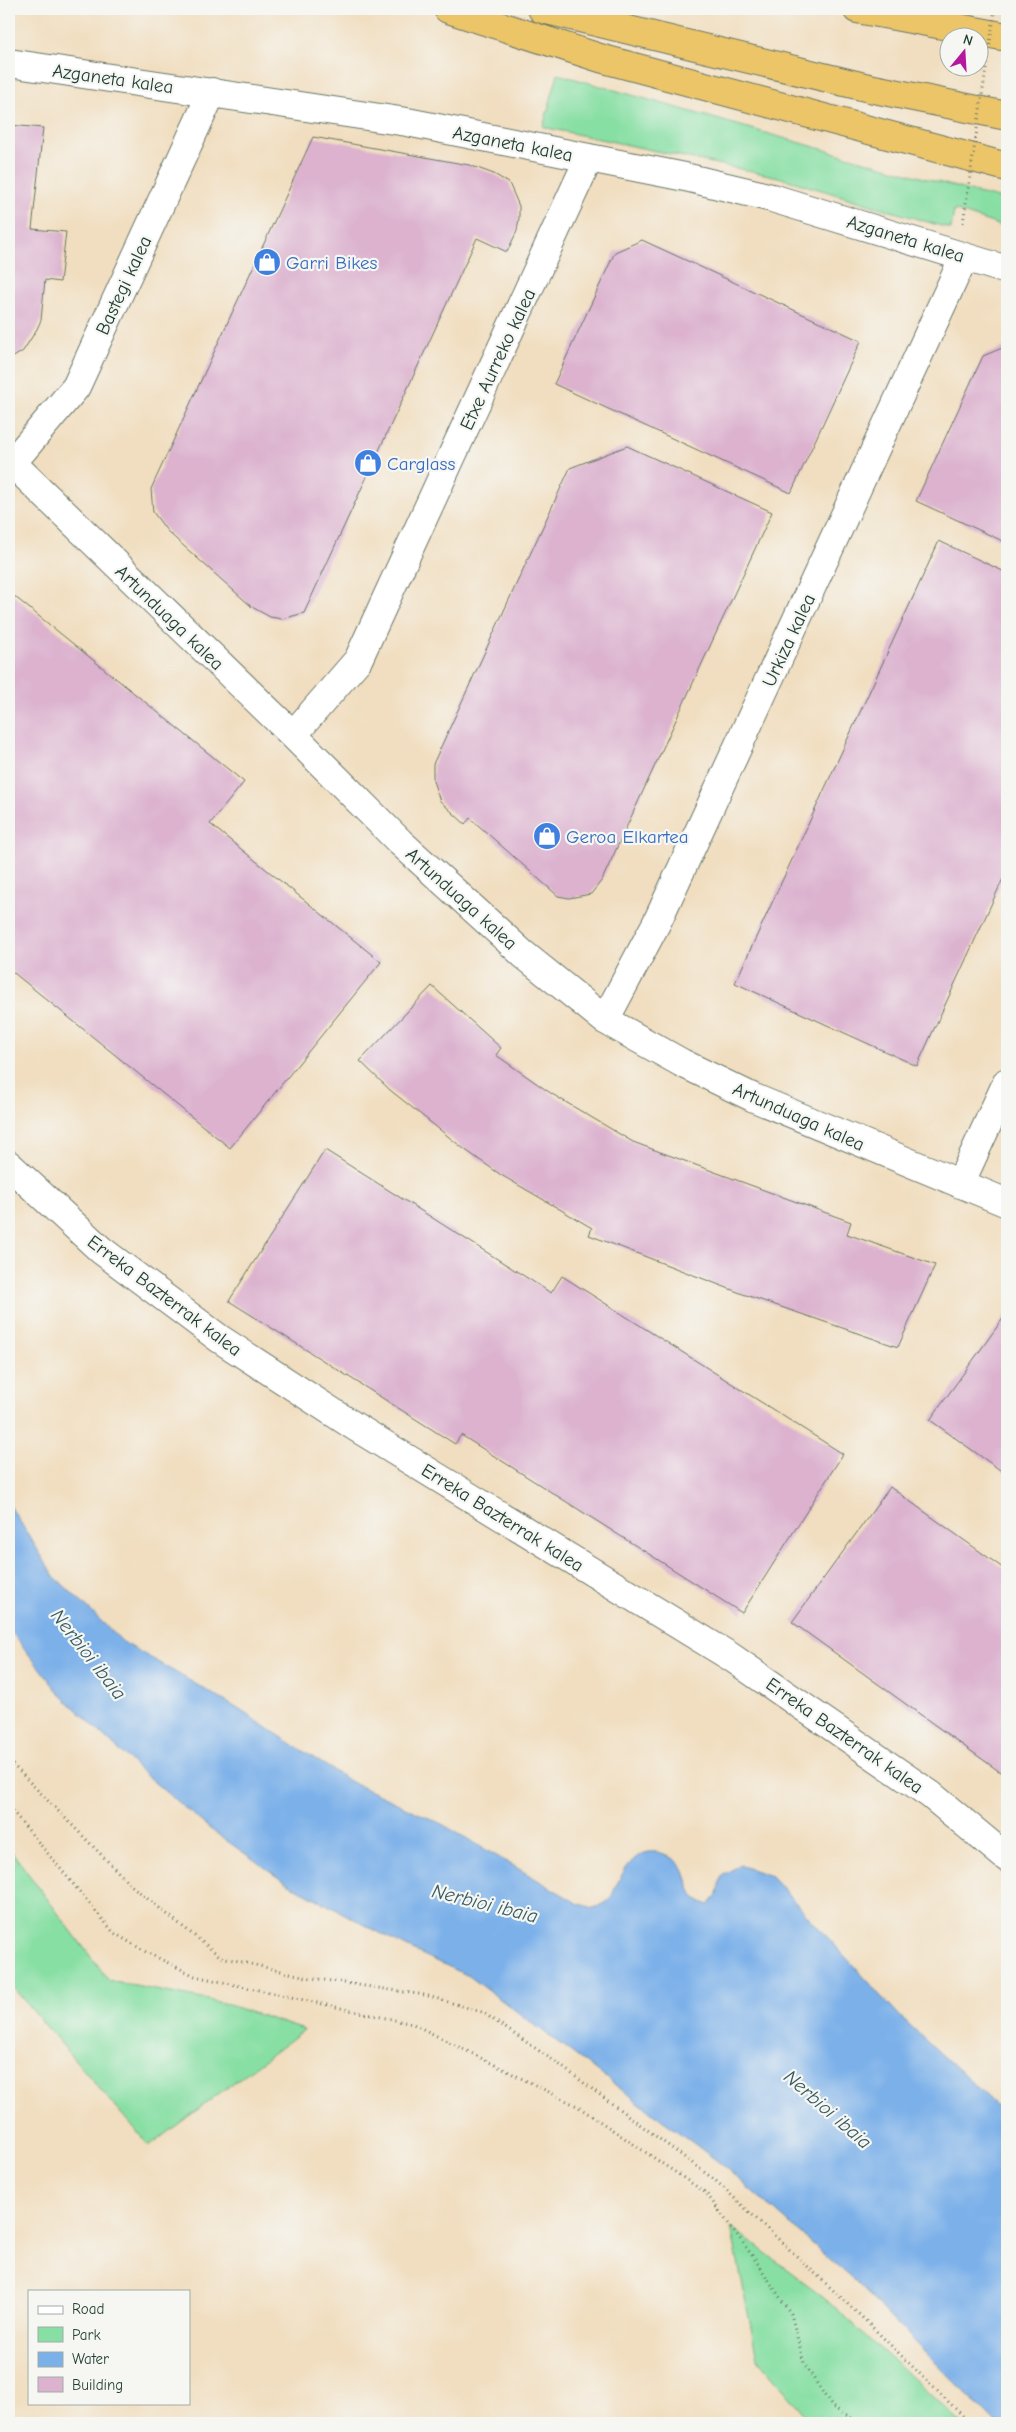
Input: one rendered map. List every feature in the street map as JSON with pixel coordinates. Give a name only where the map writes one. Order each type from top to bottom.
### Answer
[{"type":"highway","points":[[448,9],[600,58],[1007,167]]},
{"type":"highway","points":[[542,9],[869,88],[1007,116]]},
{"type":"highway","points":[[857,9],[1007,37]]},
{"type":"street","name":"Azganeta kalea","points":[[9,63],[407,122],[685,177],[772,198],[1007,270]]},
{"type":"street","name":"Bastegi kalea","points":[[10,462],[76,387],[212,92]]},
{"type":"street","name":"Etxe Aurreko kalea","points":[[293,735],[358,660],[590,158]]},
{"type":"street","name":"Urkiza kalea","points":[[605,1020],[657,922],[964,256]]},
{"type":"street","name":"Artunduaga kalea","points":[[10,462],[293,735],[400,842],[523,954],[605,1020],[682,1063],[752,1097],[1007,1203]]},
{"type":"street","points":[[960,1184],[1007,1082]]},
{"type":"street","name":"Erreka Bazterrak kalea","points":[[9,1166],[101,1250],[220,1339],[354,1426],[731,1657],[931,1795],[1007,1858]]},
{"type":"path","points":[[963,223],[995,9]]},
{"type":"path","points":[[9,1761],[133,1887],[221,1957],[311,1978],[425,1995],[482,2012],[558,2063],[715,2180],[865,2320],[970,2423]]},
{"type":"path","points":[[9,1807],[114,1932],[146,1952],[195,1976],[413,2024],[577,2106],[706,2193],[754,2258],[791,2314],[804,2363],[832,2407],[860,2423]]},
{"type":"green space","points":[[558,74],[1007,200],[1007,228],[954,210],[951,229],[778,177],[543,127]]},
{"type":"green space","points":[[9,1848],[109,1981],[223,2003],[304,2030],[149,2146],[9,1983]]},
{"type":"green space","points":[[731,2227],[824,2297],[961,2423],[812,2423],[757,2358]]},
{"type":"water","name":"Nerbioi ibaia","points":[[9,1504],[54,1576],[123,1642],[235,1707],[351,1782],[442,1824],[577,1903],[594,1908],[607,1902],[627,1867],[639,1855],[647,1852],[664,1854],[680,1864],[693,1895],[699,1901],[709,1905],[716,1897],[722,1876],[739,1865],[771,1876],[899,2015],[1007,2115],[1007,2423],[995,2423],[855,2281],[720,2163],[469,1976],[408,1948],[287,1883],[210,1829],[143,1773],[60,1694],[9,1629]]},
{"type":"building","points":[[9,125],[43,128],[32,229],[66,232],[60,282],[45,280],[41,320],[37,329],[23,351],[9,360]]},
{"type":"building","points":[[313,137],[469,165],[494,174],[509,183],[519,206],[519,218],[517,231],[507,252],[477,238],[304,613],[282,619],[270,617],[252,607],[167,531],[153,512],[151,489]]},
{"type":"building","points":[[642,240],[861,341],[791,493],[554,384],[615,252]]},
{"type":"building","points":[[1007,346],[1007,543],[916,501],[983,356]]},
{"type":"building","points":[[627,446],[772,512],[602,880],[591,894],[569,898],[558,896],[470,818],[465,824],[440,801],[433,781],[433,764],[570,468]]},
{"type":"building","points":[[939,541],[1007,573],[1007,870],[917,1066],[735,983]]},
{"type":"building","points":[[9,592],[244,782],[210,824],[381,962],[230,1148],[9,969]]},
{"type":"building","points":[[432,986],[501,1048],[496,1055],[552,1094],[633,1142],[851,1222],[847,1234],[935,1265],[898,1347],[743,1294],[589,1235],[592,1228],[501,1175],[464,1149],[390,1090],[360,1061]]},
{"type":"building","points":[[325,1150],[551,1293],[562,1276],[843,1454],[742,1613],[461,1435],[455,1444],[229,1301]]},
{"type":"building","points":[[1007,1313],[1007,1475],[930,1420]]},
{"type":"building","points":[[890,1487],[1007,1571],[1007,1777],[792,1622]]},
{"type":"place","name":"Garri Bikes","points":[[267,262]]},
{"type":"place","name":"Carglass","points":[[368,463]]},
{"type":"place","name":"Geroa Elkartea","points":[[547,836]]}]
